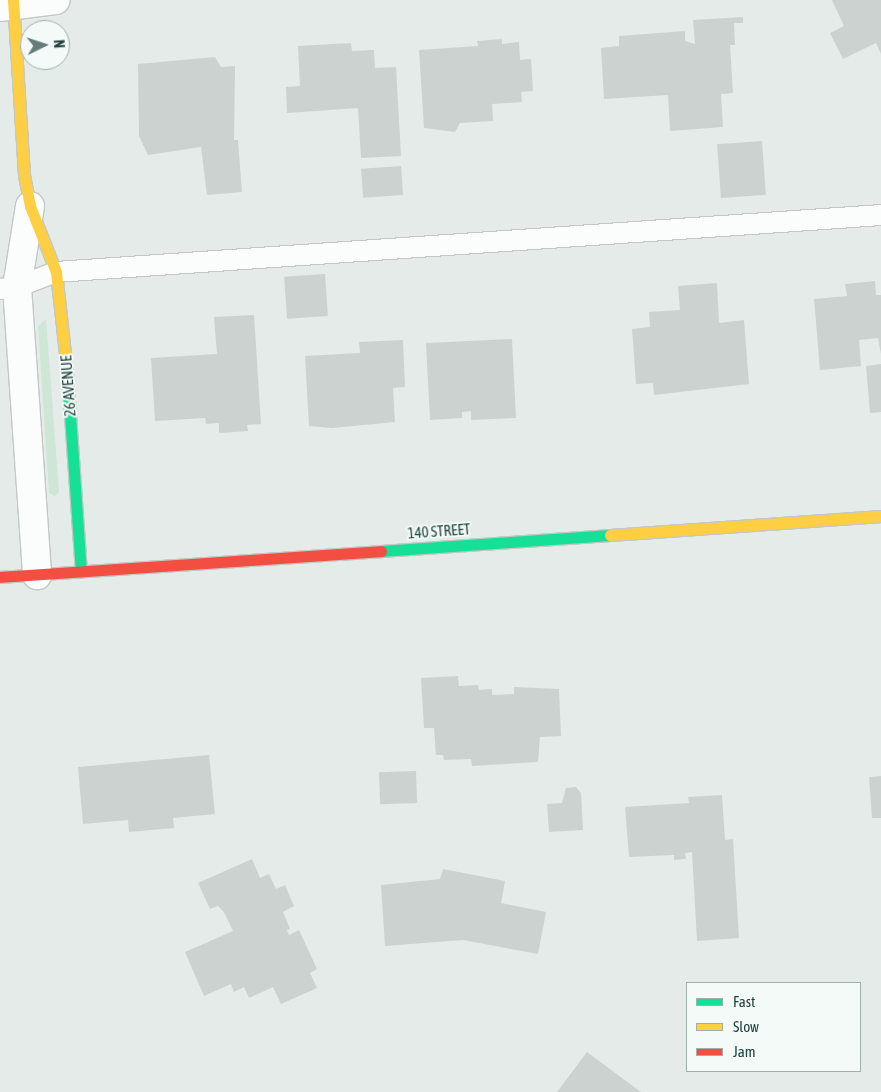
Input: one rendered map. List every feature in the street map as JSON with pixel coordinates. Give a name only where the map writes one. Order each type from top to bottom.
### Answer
[{"type":"main road","name":"26 AVENUE","points":[[8,5],[30,206],[56,272],[63,315],[81,572]]},
{"type":"main road","name":"140 STREET","points":[[0,577],[881,516]]},
{"type":"street","points":[[8,5],[56,0]]},
{"type":"street","name":"26 AVENUE","points":[[30,206],[9,288],[37,575]]},
{"type":"lane","points":[[9,288],[56,272],[881,215]]},
{"type":"green space","points":[[46,319],[59,492],[55,496],[49,493],[38,326]]},
{"type":"building","points":[[832,0],[881,0],[881,54],[876,43],[843,59],[830,33],[844,26]]},
{"type":"building","points":[[743,17],[743,23],[734,23],[735,45],[730,45],[733,93],[721,94],[723,127],[670,131],[668,95],[604,99],[601,48],[619,46],[619,36],[685,31],[685,41],[695,44],[693,20]]},
{"type":"building","points":[[502,39],[502,44],[519,42],[520,60],[531,59],[533,91],[521,92],[522,102],[492,104],[493,121],[460,123],[455,132],[424,128],[419,50],[478,46],[477,41]]},
{"type":"building","points":[[351,43],[352,51],[374,50],[375,68],[396,67],[401,156],[361,158],[358,108],[287,113],[286,87],[300,86],[298,46]]},
{"type":"building","points":[[215,57],[221,67],[235,66],[234,140],[238,140],[242,192],[207,195],[201,147],[148,155],[139,136],[138,64]]},
{"type":"building","points":[[762,141],[766,195],[721,198],[717,144]]},
{"type":"building","points":[[401,166],[403,195],[363,198],[361,169]]},
{"type":"building","points":[[325,274],[328,316],[287,319],[284,277]]},
{"type":"building","points":[[875,281],[876,295],[881,295],[881,354],[878,338],[859,340],[861,366],[820,370],[814,299],[847,296],[845,284]]},
{"type":"building","points":[[717,283],[719,323],[744,320],[749,384],[654,395],[653,383],[636,384],[632,329],[650,327],[649,312],[680,310],[678,286]]},
{"type":"building","points":[[254,315],[261,424],[247,425],[248,431],[219,433],[219,423],[206,424],[205,418],[155,421],[151,358],[217,354],[214,317]]},
{"type":"building","points":[[512,339],[516,418],[471,420],[471,411],[462,412],[462,418],[430,420],[426,343]]},
{"type":"building","points":[[403,340],[405,387],[393,388],[395,422],[332,428],[309,426],[305,356],[360,353],[359,342]]},
{"type":"building","points":[[881,364],[881,412],[870,413],[866,366]]},
{"type":"building","points":[[458,676],[459,686],[478,685],[479,690],[492,689],[492,695],[514,694],[514,687],[559,689],[561,736],[540,737],[538,762],[472,766],[471,759],[444,760],[443,755],[436,755],[434,728],[424,728],[421,678]]},
{"type":"building","points":[[209,755],[215,814],[173,818],[174,828],[129,832],[128,820],[83,824],[78,767]]},
{"type":"building","points":[[416,771],[417,803],[380,804],[379,772]]},
{"type":"building","points":[[881,776],[881,818],[872,818],[869,777]]},
{"type":"building","points":[[576,787],[581,793],[583,830],[549,832],[547,804],[562,803],[566,788]]},
{"type":"building","points":[[722,795],[725,840],[733,839],[739,938],[697,941],[692,852],[685,853],[686,859],[674,860],[674,855],[629,857],[625,807],[689,803],[688,797]]},
{"type":"building","points":[[252,859],[260,878],[269,874],[276,889],[285,885],[294,906],[283,912],[290,929],[287,930],[289,935],[299,930],[317,969],[310,973],[317,988],[281,1004],[273,987],[249,998],[244,987],[234,992],[231,984],[204,996],[185,952],[233,931],[224,912],[218,906],[210,909],[198,883]]},
{"type":"building","points":[[443,869],[505,881],[501,903],[546,912],[538,954],[463,940],[385,946],[381,885],[440,879]]},
{"type":"building","points":[[587,1052],[641,1092],[557,1092]]},
{"type":"traffic: fast","points":[[67,372],[81,572]]},
{"type":"traffic: fast","points":[[381,551],[610,535]]},
{"type":"traffic: slow","points":[[13,0],[24,175],[30,206],[56,272],[67,372]]},
{"type":"traffic: slow","points":[[610,535],[881,516]]},
{"type":"traffic: jam","points":[[0,577],[381,551]]}]
